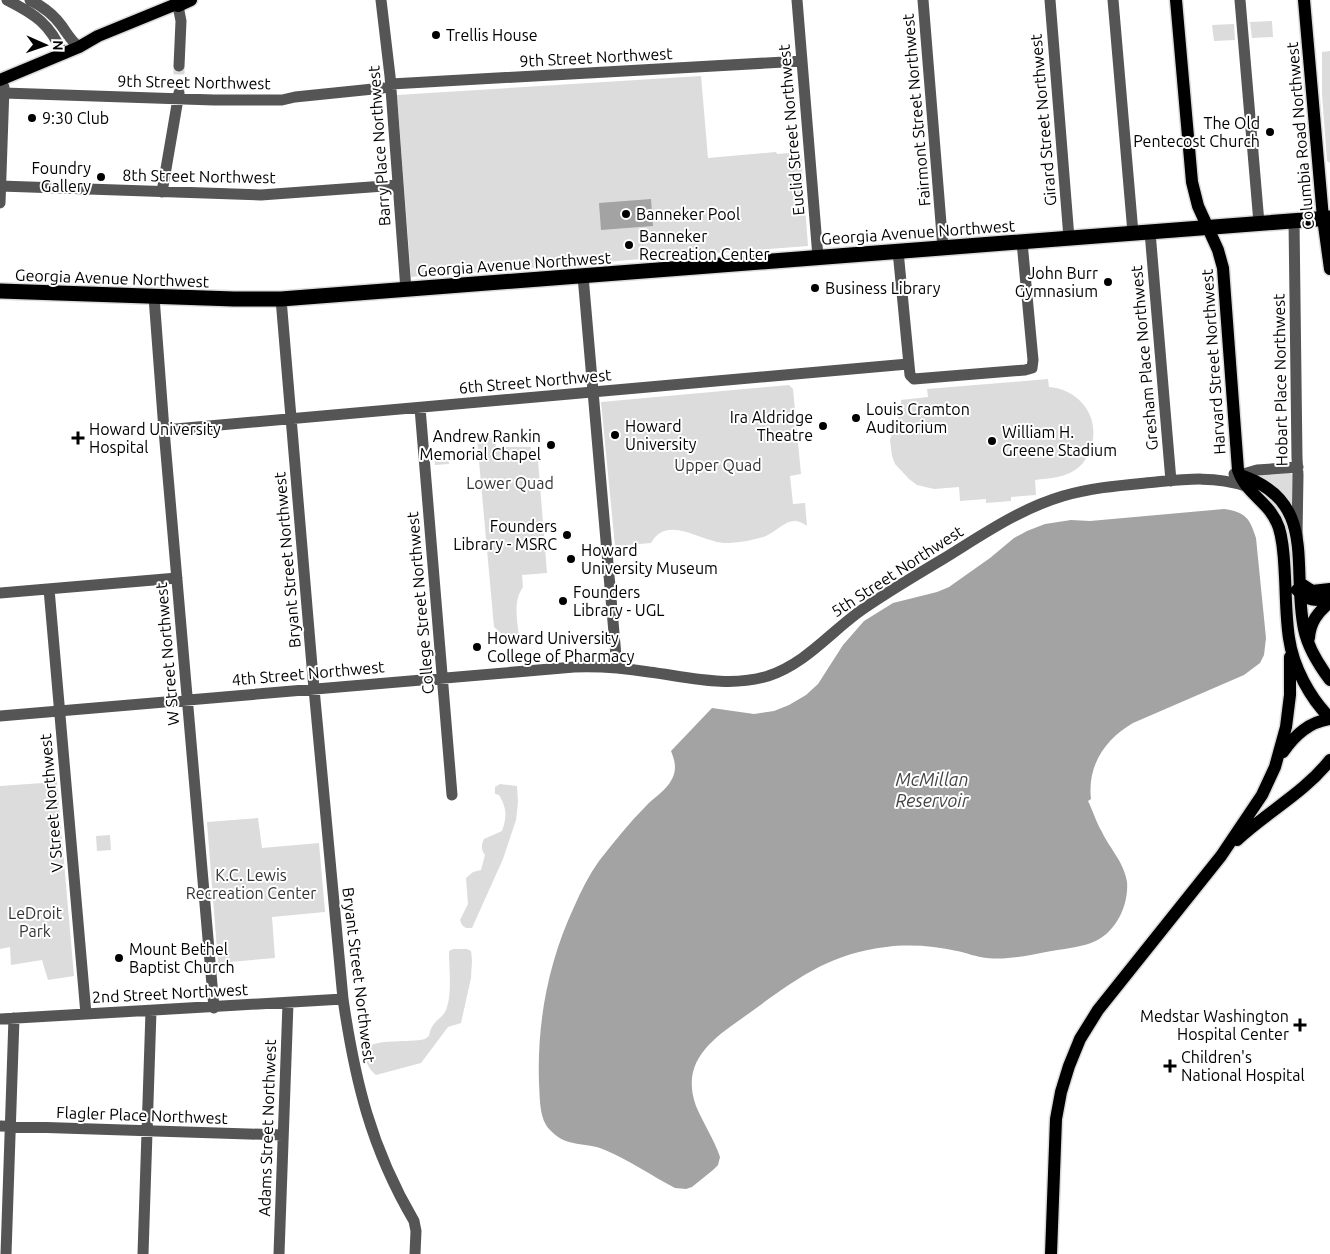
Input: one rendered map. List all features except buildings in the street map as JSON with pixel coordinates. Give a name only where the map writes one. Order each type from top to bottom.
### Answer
[{"type":"highway","name":"Georgia Avenue Northwest","points":[[0,291],[154,297],[281,299],[1326,218]]},
{"type":"main road","name":"Harvard Street Northwest","points":[[1176,0],[1191,174],[1198,206],[1218,250],[1223,268],[1237,464],[1245,484]]},
{"type":"main road","name":"Columbia Road Northwest","points":[[1304,0],[1330,270]]},
{"type":"main road","points":[[3,84],[79,47],[100,43],[173,14],[187,2]]},
{"type":"main road","points":[[1245,484],[1269,496],[1283,514],[1290,535],[1294,582],[1312,600],[1330,600]]},
{"type":"main road","points":[[1051,1254],[1056,1119],[1063,1084],[1072,1057],[1103,1003],[1221,856],[1262,795],[1278,758],[1286,727],[1291,686],[1281,536],[1272,512],[1245,484]]},
{"type":"main road","name":"Hobart Place Northwest","points":[[1245,484],[1264,486],[1279,498],[1292,517],[1297,540],[1302,618],[1309,646],[1330,680]]},
{"type":"main road","points":[[1300,588],[1312,590],[1330,589]]},
{"type":"main road","points":[[1309,646],[1310,630],[1313,622],[1330,600]]},
{"type":"main road","points":[[1278,758],[1291,741],[1303,730],[1312,724],[1330,718],[1306,687],[1289,640]]},
{"type":"main road","points":[[1305,787],[1330,760]]},
{"type":"main road","points":[[1221,856],[1250,828],[1305,787],[1330,774]]},
{"type":"street","points":[[7,0],[25,9],[45,10]]},
{"type":"street","points":[[30,0],[56,19],[79,47]]},
{"type":"street","name":"Barry Place Northwest","points":[[381,0],[406,290]]},
{"type":"street","name":"Euclid Street Northwest","points":[[797,0],[818,258]]},
{"type":"street","name":"Fairmont Street Northwest","points":[[923,0],[943,248]]},
{"type":"street","name":"Girard Street Northwest","points":[[1050,0],[1069,238]]},
{"type":"street","points":[[1113,0],[1133,233]]},
{"type":"street","points":[[1240,0],[1259,223]]},
{"type":"street","points":[[179,66],[181,21],[187,2]]},
{"type":"street","points":[[45,10],[63,54]]},
{"type":"street","name":"9th Street Northwest","points":[[3,84],[282,100],[387,86],[802,61]]},
{"type":"street","points":[[0,203],[3,84]]},
{"type":"street","points":[[162,192],[179,95]]},
{"type":"street","name":"8th Street Northwest","points":[[0,186],[261,195],[398,185]]},
{"type":"street","name":"Hobart Place Northwest","points":[[1294,220],[1298,468],[1297,540]]},
{"type":"street","name":"Gresham Place Northwest","points":[[1150,232],[1171,481]]},
{"type":"street","points":[[898,251],[910,375],[914,379],[935,378],[1030,370],[1033,365],[1022,242]]},
{"type":"street","points":[[583,276],[618,668]]},
{"type":"street","name":"W Street Northwest","points":[[154,297],[176,578],[214,1008]]},
{"type":"street","name":"Bryant Street Northwest","points":[[281,299],[314,689],[343,999],[351,1051],[366,1115],[388,1173],[414,1221],[416,1230],[415,1254]]},
{"type":"street","name":"6th Street Northwest","points":[[164,430],[908,364]]},
{"type":"street","name":"College Street Northwest","points":[[420,408],[452,795]]},
{"type":"street","name":"5th Street Northwest","points":[[618,668],[718,682],[743,681],[768,676],[803,658],[853,616],[879,598],[1024,510],[1064,495],[1095,488],[1198,478],[1214,474],[1245,484],[1257,470],[1298,468]]},
{"type":"street","points":[[0,593],[176,578]]},
{"type":"street","name":"V Street Northwest","points":[[49,589],[86,1014]]},
{"type":"street","name":"4th Street Northwest","points":[[0,716],[574,667],[618,668]]},
{"type":"street","name":"2nd Street Northwest","points":[[0,1019],[343,999]]},
{"type":"street","name":"Adams Street Northwest","points":[[278,1254],[288,1003]]},
{"type":"street","points":[[143,1254],[151,1011]]},
{"type":"street","points":[[6,1254],[5,1127],[14,1018]]},
{"type":"street","name":"Flagler Place Northwest","points":[[5,1127],[283,1136]]},
{"type":"green space","points":[[1272,21],[1273,37],[1252,38],[1250,22]]},
{"type":"green space","points":[[1234,24],[1235,40],[1214,41],[1212,25]]},
{"type":"green space","points":[[1330,51],[1330,163],[1327,161],[1322,94],[1322,52]]},
{"type":"green space","name":"Banneker Recreation Center","points":[[701,76],[708,158],[776,152],[777,154],[801,152],[808,246],[411,277],[397,95]]},
{"type":"green space","name":"William H. Greene Stadium","points":[[1048,379],[1049,387],[1070,393],[1085,406],[1093,425],[1093,436],[1085,461],[1074,471],[1052,478],[1035,480],[1036,495],[1011,497],[1011,501],[986,503],[986,499],[960,501],[959,487],[934,489],[917,485],[895,464],[890,440],[894,425],[901,412],[901,400],[928,397],[927,389]]},
{"type":"green space","name":"Upper Quad","points":[[789,385],[793,389],[801,474],[790,476],[793,504],[805,503],[807,526],[801,522],[791,522],[766,536],[748,541],[729,543],[719,542],[687,532],[667,530],[658,534],[651,543],[615,546],[601,402]]},
{"type":"green space","name":"Lower Quad","points":[[495,438],[496,447],[531,447],[532,460],[538,460],[547,573],[522,575],[523,587],[518,598],[516,610],[519,636],[504,636],[494,627],[477,439]]},
{"type":"green space","points":[[448,452],[449,464],[435,465],[434,453]]},
{"type":"green space","points":[[1289,472],[1293,475],[1292,507],[1276,487],[1256,475]]},
{"type":"green space","name":"LeDroit Park","points":[[57,782],[74,976],[48,980],[42,960],[11,965],[10,947],[0,949],[0,786]]},
{"type":"green space","points":[[500,784],[517,786],[516,820],[503,859],[472,928],[466,928],[460,920],[468,904],[466,878],[473,872],[481,870],[485,855],[482,843],[484,839],[502,831],[505,821],[504,804],[499,795],[495,794],[495,787]]},
{"type":"green space","name":"K.C. Lewis Recreation Center","points":[[258,818],[262,848],[319,843],[325,912],[272,917],[275,958],[218,963],[207,822]]},
{"type":"green space","points":[[110,835],[111,850],[97,851],[96,836]]},
{"type":"green space","points":[[453,949],[467,949],[471,951],[472,960],[471,978],[461,1023],[448,1027],[421,1063],[376,1075],[367,1064],[365,1049],[377,1043],[425,1039],[445,1012],[449,1001],[449,951]]},
{"type":"water","name":"Banneker Pool","points":[[651,199],[653,226],[601,230],[599,203]]},
{"type":"water","name":"McMillan Reservoir","points":[[1224,509],[1237,512],[1246,517],[1256,538],[1266,638],[1264,655],[1260,663],[1244,675],[1133,723],[1114,737],[1100,755],[1092,775],[1091,799],[1088,801],[1105,838],[1123,868],[1127,882],[1126,901],[1123,910],[1107,933],[1100,939],[1080,946],[1009,958],[983,957],[931,947],[886,947],[867,950],[832,961],[801,977],[717,1037],[698,1060],[693,1073],[692,1089],[696,1106],[720,1157],[718,1165],[692,1187],[686,1189],[675,1188],[614,1154],[598,1147],[563,1140],[550,1130],[544,1120],[540,1102],[540,1038],[542,1015],[551,971],[565,928],[582,889],[599,861],[634,819],[663,790],[674,775],[675,768],[671,751],[712,708],[754,714],[774,711],[789,705],[806,695],[818,684],[843,645],[864,621],[893,603],[937,592],[949,587],[990,558],[1014,538],[1045,524],[1071,520],[1090,521]]},
{"type":"tunnel","points":[[179,66],[179,91]]},
{"type":"place","name":"Trellis House","points":[[436,35]]},
{"type":"place","name":"9:30 Club","points":[[32,118]]},
{"type":"place","name":"The Old Pentecost Church","points":[[1270,132]]},
{"type":"place","name":"Foundry Gallery","points":[[101,177]]},
{"type":"place","name":"Banneker Pool","points":[[626,214]]},
{"type":"place","name":"Banneker Recreation Center","points":[[629,245]]},
{"type":"place","name":"John Burr Gymnasium","points":[[1108,282]]},
{"type":"place","name":"Business Library","points":[[815,288]]},
{"type":"place","name":"Louis Cramton Auditorium","points":[[856,418]]},
{"type":"place","name":"Ira Aldridge Theatre","points":[[823,426]]},
{"type":"place","name":"Howard University","points":[[615,435]]},
{"type":"place","name":"Howard University Hospital","points":[[78,438]]},
{"type":"place","name":"William H. Greene Stadium","points":[[992,441]]},
{"type":"place","name":"Andrew Rankin Memorial Chapel","points":[[551,445]]},
{"type":"place","name":"Founders Library - MSRC","points":[[567,535]]},
{"type":"place","name":"Howard University Museum","points":[[571,559]]},
{"type":"place","name":"Founders Library - UGL","points":[[563,601]]},
{"type":"place","name":"Howard University College of Pharmacy","points":[[477,647]]},
{"type":"place","name":"Mount Bethel Baptist Church","points":[[119,958]]},
{"type":"place","name":"Medstar Washington Hospital Center","points":[[1300,1025]]},
{"type":"place","name":"Children's National Hospital","points":[[1170,1066]]}]
